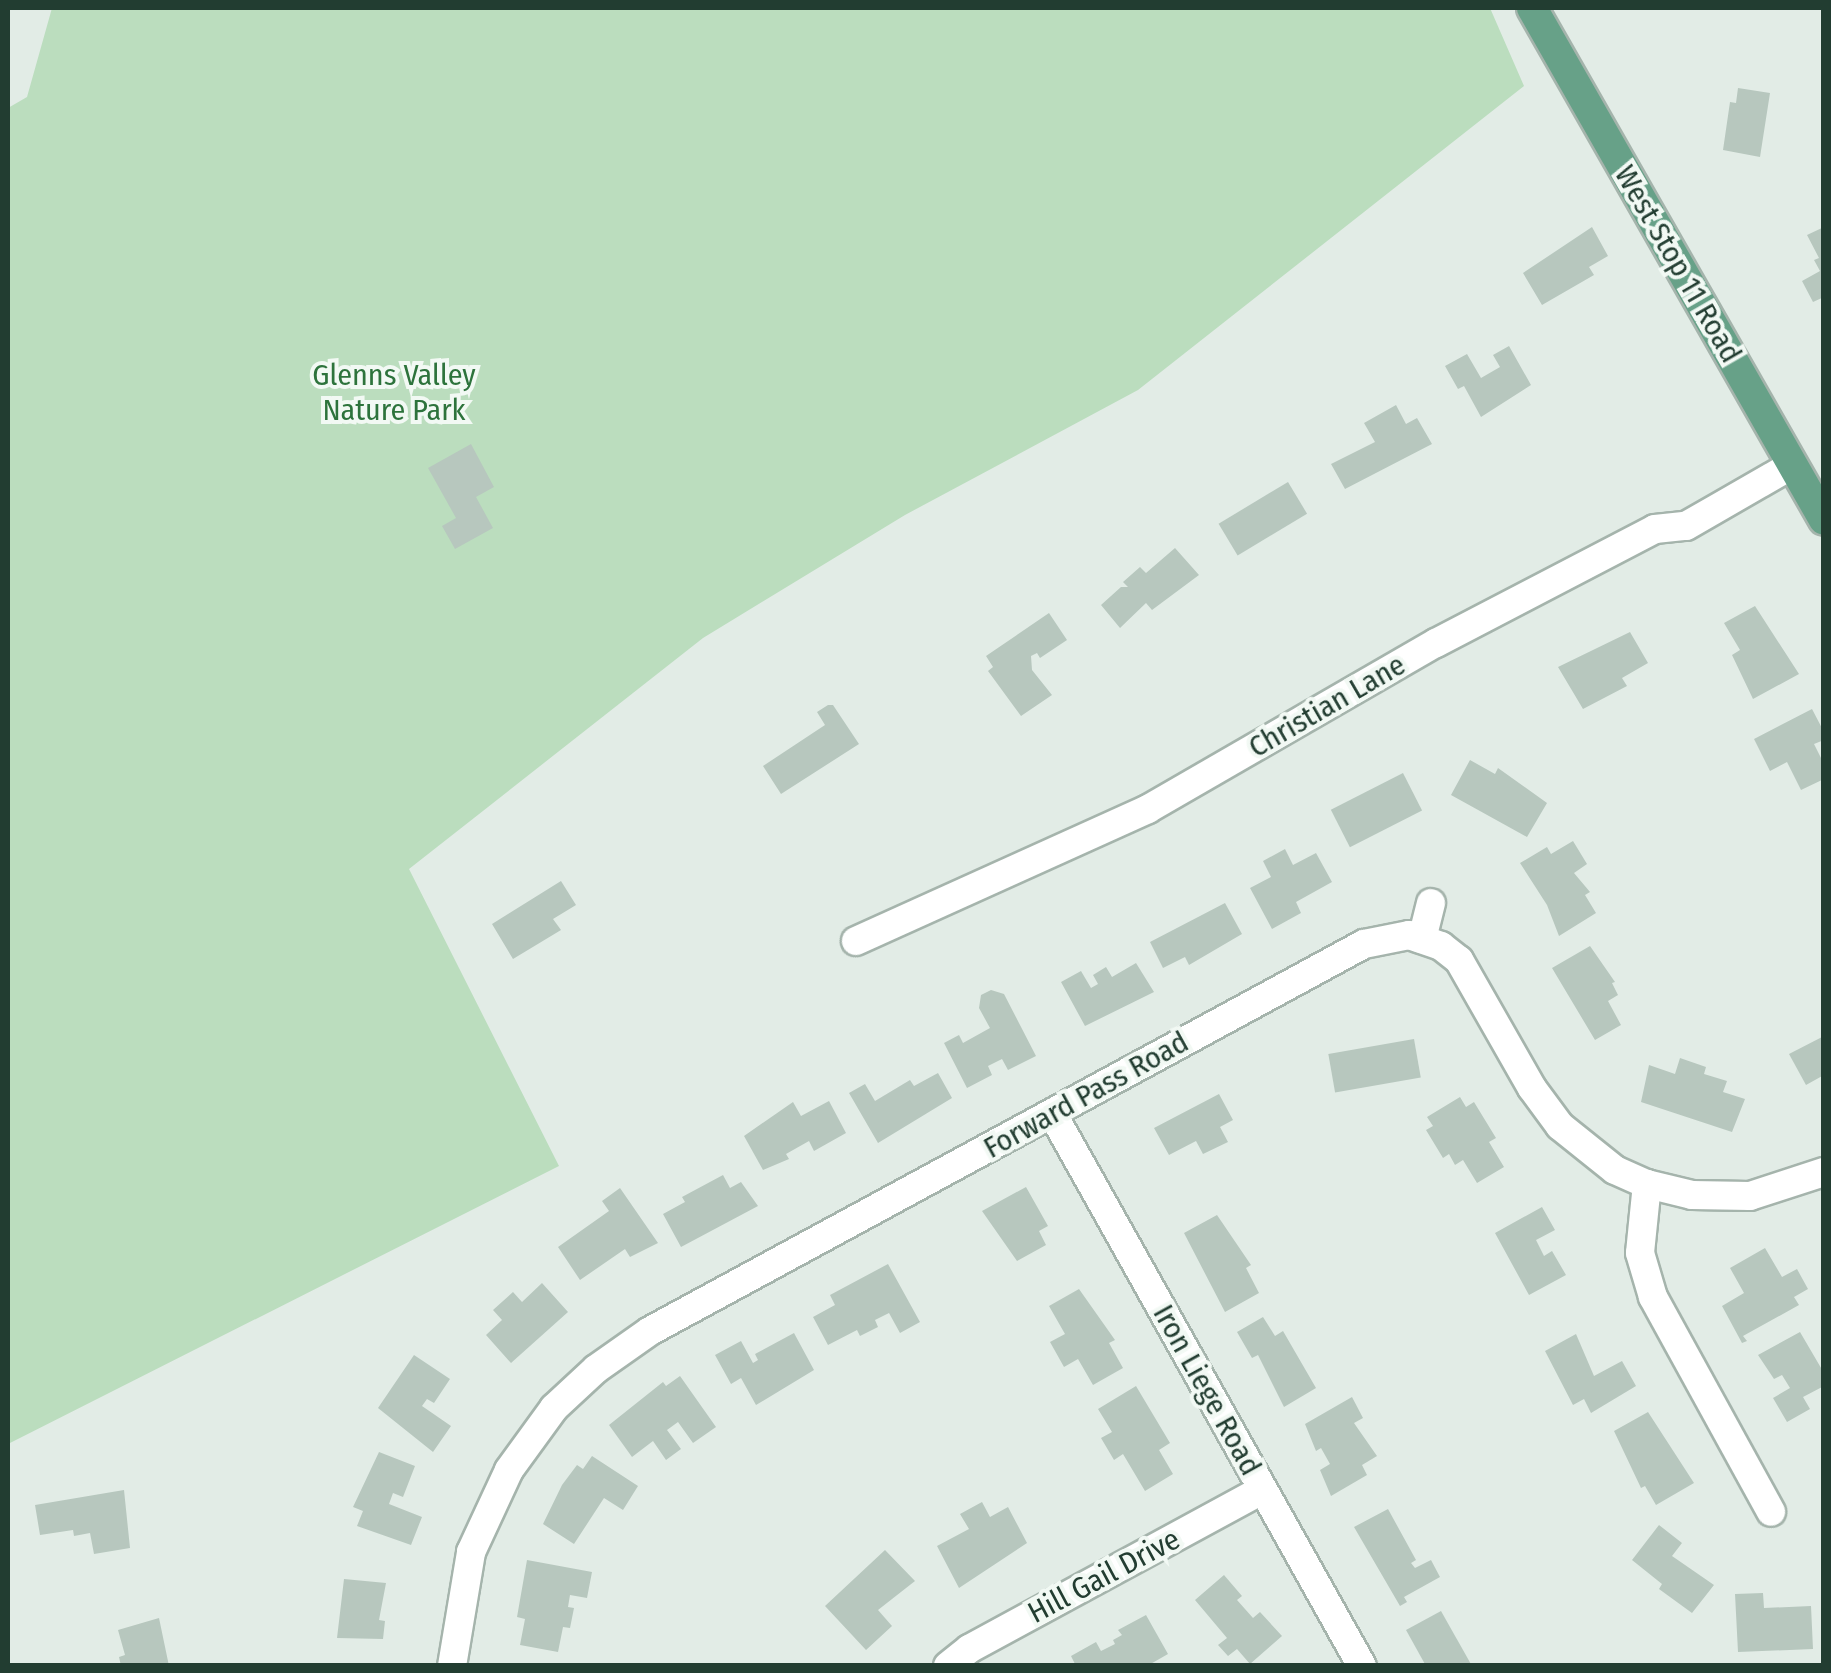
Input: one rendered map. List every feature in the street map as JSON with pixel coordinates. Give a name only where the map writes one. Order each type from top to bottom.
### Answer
[{"type":"main road","name":"West Stop 11 Road","points":[[1543,16],[1824,520]]},
{"type":"street","name":"Christian Lane","points":[[856,941],[1148,808],[1452,634],[1655,529],[1686,526],[1792,465]]},
{"type":"street","points":[[1431,903],[1422,939],[1441,946],[1459,960],[1532,1088],[1560,1126],[1615,1170],[1647,1184],[1692,1196],[1750,1196],[1824,1172]]},
{"type":"street","name":"Forward Pass Road","points":[[452,1666],[471,1552],[509,1470],[554,1408],[596,1369],[650,1331],[1364,944],[1409,935],[1422,939]]},
{"type":"street","name":"Iron Liege Road","points":[[1052,1113],[1362,1666]]},
{"type":"street","points":[[1647,1184],[1640,1252],[1652,1296],[1771,1512]]},
{"type":"street","name":"Hill Gail Drive","points":[[948,1666],[969,1649],[1262,1490]]},
{"type":"green space","name":"Glenns Valley Nature Park","points":[[52,8],[1490,8],[1524,86],[1138,390],[905,515],[703,638],[409,869],[559,1166],[8,1444],[8,108],[27,97]]},
{"type":"building","points":[[1738,88],[1770,93],[1760,157],[1723,150],[1730,102],[1736,103]]},
{"type":"building","points":[[1592,227],[1608,256],[1589,267],[1594,275],[1542,305],[1523,273]]},
{"type":"building","points":[[1824,227],[1824,297],[1813,302],[1802,281],[1820,271],[1814,260],[1819,258],[1807,235]]},
{"type":"building","points":[[1509,346],[1531,385],[1481,417],[1464,386],[1458,389],[1445,366],[1467,354],[1481,378],[1500,367],[1493,355]]},
{"type":"building","points":[[1396,405],[1406,424],[1417,418],[1432,444],[1345,489],[1331,464],[1375,442],[1364,423]]},
{"type":"building","points":[[471,444],[494,487],[476,497],[493,528],[455,549],[442,526],[456,518],[428,468]]},
{"type":"building","points":[[1288,482],[1307,514],[1238,555],[1219,524]]},
{"type":"building","points":[[1175,548],[1199,575],[1152,610],[1146,603],[1120,628],[1101,605],[1121,587],[1128,587],[1123,582],[1140,567],[1146,573]]},
{"type":"building","points":[[1755,606],[1799,674],[1753,699],[1732,655],[1740,650],[1724,623]]},
{"type":"building","points":[[1049,613],[1067,640],[1040,658],[1037,653],[1031,656],[1032,670],[1052,695],[1021,716],[988,671],[993,667],[986,656]]},
{"type":"building","points":[[1630,632],[1648,663],[1622,678],[1627,686],[1583,709],[1558,667]]},
{"type":"building","points":[[833,705],[859,744],[781,794],[763,766],[825,725],[817,712]]},
{"type":"building","points":[[1812,709],[1824,732],[1824,740],[1814,744],[1824,764],[1824,779],[1801,790],[1787,762],[1770,771],[1754,739]]},
{"type":"building","points":[[1470,760],[1495,774],[1498,768],[1547,803],[1527,837],[1451,795]]},
{"type":"building","points":[[1403,773],[1422,810],[1350,847],[1331,810]]},
{"type":"building","points":[[1573,841],[1587,864],[1574,873],[1590,892],[1585,895],[1596,913],[1559,936],[1547,905],[1520,863],[1547,847],[1551,854]]},
{"type":"building","points":[[1285,849],[1293,865],[1316,853],[1332,882],[1296,902],[1301,913],[1272,929],[1250,888],[1271,877],[1263,861]]},
{"type":"building","points":[[561,881],[576,905],[553,919],[561,930],[513,959],[492,924]]},
{"type":"building","points":[[1225,903],[1242,934],[1189,965],[1185,957],[1163,968],[1150,942]]},
{"type":"building","points":[[1590,946],[1615,982],[1612,983],[1618,995],[1608,1001],[1621,1025],[1595,1040],[1552,968]]},
{"type":"building","points":[[1136,963],[1154,992],[1085,1026],[1061,982],[1081,971],[1091,988],[1098,984],[1093,975],[1106,967],[1112,977]]},
{"type":"building","points":[[991,990],[1004,994],[1036,1056],[1008,1070],[1002,1059],[988,1066],[992,1075],[967,1088],[944,1043],[959,1035],[963,1043],[990,1028],[979,1008],[981,995]]},
{"type":"building","points":[[1824,1036],[1824,1075],[1806,1085],[1789,1054]]},
{"type":"building","points":[[1414,1039],[1421,1077],[1335,1093],[1328,1054]]},
{"type":"building","points":[[1680,1058],[1706,1067],[1704,1074],[1727,1081],[1723,1092],[1745,1099],[1732,1132],[1641,1102],[1649,1065],[1675,1074]]},
{"type":"building","points":[[938,1073],[952,1098],[878,1143],[849,1093],[865,1084],[875,1101],[910,1080],[914,1086]]},
{"type":"building","points":[[1219,1094],[1233,1120],[1220,1127],[1228,1142],[1203,1154],[1196,1141],[1169,1155],[1154,1128]]},
{"type":"building","points":[[1460,1097],[1466,1107],[1474,1102],[1496,1138],[1489,1142],[1504,1167],[1477,1183],[1463,1160],[1455,1165],[1449,1154],[1443,1158],[1426,1130],[1433,1126],[1427,1117]]},
{"type":"building","points":[[829,1101],[846,1133],[814,1151],[809,1141],[786,1154],[789,1159],[763,1170],[744,1136],[793,1102],[801,1116]]},
{"type":"building","points":[[723,1175],[730,1188],[741,1182],[758,1206],[681,1247],[663,1214],[685,1202],[682,1197]]},
{"type":"building","points":[[1026,1187],[1048,1226],[1039,1231],[1046,1245],[1017,1261],[982,1211]]},
{"type":"building","points":[[620,1188],[658,1243],[630,1257],[625,1249],[580,1280],[558,1247],[609,1211],[602,1201]]},
{"type":"building","points":[[1542,1207],[1555,1230],[1536,1240],[1544,1256],[1552,1251],[1566,1275],[1529,1295],[1495,1233]]},
{"type":"building","points":[[1217,1215],[1251,1265],[1246,1268],[1259,1293],[1225,1312],[1184,1233]]},
{"type":"building","points":[[1765,1248],[1782,1277],[1797,1269],[1808,1289],[1794,1297],[1799,1305],[1743,1336],[1747,1341],[1742,1343],[1722,1306],[1744,1293],[1730,1268]]},
{"type":"building","points":[[888,1264],[920,1322],[900,1333],[889,1313],[875,1320],[878,1327],[860,1336],[857,1330],[828,1345],[813,1317],[835,1305],[830,1295]]},
{"type":"building","points":[[542,1283],[568,1312],[511,1363],[486,1335],[502,1320],[493,1310],[513,1292],[522,1302]]},
{"type":"building","points":[[1079,1289],[1115,1340],[1109,1343],[1123,1368],[1093,1385],[1078,1359],[1064,1367],[1050,1342],[1065,1334],[1049,1306]]},
{"type":"building","points":[[1263,1317],[1275,1336],[1283,1331],[1316,1388],[1284,1407],[1258,1355],[1252,1358],[1237,1332]]},
{"type":"building","points":[[1800,1332],[1824,1373],[1824,1386],[1803,1397],[1810,1409],[1787,1422],[1773,1398],[1790,1388],[1782,1375],[1774,1379],[1758,1355]]},
{"type":"building","points":[[794,1333],[814,1370],[756,1405],[741,1378],[731,1384],[715,1355],[741,1341],[753,1363],[758,1360],[755,1354]]},
{"type":"building","points":[[1576,1334],[1594,1376],[1622,1361],[1636,1386],[1591,1413],[1584,1399],[1573,1405],[1545,1351]]},
{"type":"building","points":[[414,1355],[450,1379],[434,1403],[427,1399],[422,1406],[451,1426],[433,1452],[378,1408]]},
{"type":"building","points":[[680,1376],[716,1427],[693,1443],[678,1422],[667,1430],[681,1449],[666,1460],[653,1441],[632,1457],[609,1425],[663,1382],[666,1386]]},
{"type":"building","points":[[1136,1386],[1170,1443],[1159,1450],[1173,1474],[1145,1491],[1123,1454],[1114,1460],[1101,1438],[1112,1432],[1098,1409]]},
{"type":"building","points":[[1352,1397],[1363,1418],[1354,1423],[1377,1456],[1362,1465],[1367,1475],[1331,1496],[1320,1470],[1330,1464],[1321,1448],[1316,1451],[1305,1424]]},
{"type":"building","points":[[1648,1412],[1694,1483],[1656,1505],[1645,1486],[1641,1488],[1614,1431]]},
{"type":"building","points":[[379,1452],[415,1466],[403,1497],[393,1493],[389,1504],[422,1517],[411,1545],[357,1526],[363,1511],[353,1507]]},
{"type":"building","points":[[592,1456],[638,1486],[623,1510],[604,1498],[574,1544],[543,1524],[562,1485],[577,1465],[583,1469]]},
{"type":"building","points":[[124,1490],[130,1548],[94,1554],[90,1533],[74,1536],[73,1530],[40,1535],[35,1505]]},
{"type":"building","points":[[982,1502],[990,1517],[1008,1507],[1027,1543],[959,1588],[937,1546],[969,1529],[960,1514]]},
{"type":"building","points":[[1388,1509],[1416,1560],[1411,1563],[1415,1568],[1431,1560],[1440,1577],[1404,1597],[1407,1602],[1400,1606],[1354,1527]]},
{"type":"building","points":[[1659,1525],[1682,1543],[1672,1556],[1714,1585],[1692,1613],[1659,1589],[1662,1584],[1632,1560]]},
{"type":"building","points":[[885,1550],[915,1581],[878,1610],[892,1626],[866,1650],[825,1606]]},
{"type":"building","points":[[527,1560],[592,1572],[587,1598],[570,1595],[568,1607],[574,1608],[570,1628],[563,1627],[558,1652],[520,1645],[525,1619],[517,1617]]},
{"type":"building","points":[[1224,1575],[1242,1596],[1237,1600],[1253,1618],[1260,1612],[1282,1636],[1250,1664],[1237,1649],[1228,1656],[1218,1645],[1227,1638],[1195,1600]]},
{"type":"building","points":[[344,1579],[386,1583],[379,1620],[385,1621],[383,1639],[337,1638]]},
{"type":"building","points":[[1763,1593],[1764,1608],[1811,1606],[1813,1649],[1738,1652],[1735,1594]]},
{"type":"building","points":[[1441,1611],[1472,1666],[1426,1666],[1406,1630]]},
{"type":"building","points":[[1146,1615],[1168,1654],[1147,1666],[1076,1666],[1071,1656],[1096,1642],[1101,1651],[1115,1644],[1113,1640],[1122,1635],[1118,1630]]},
{"type":"building","points":[[159,1618],[169,1666],[121,1666],[119,1657],[125,1655],[118,1630]]}]
